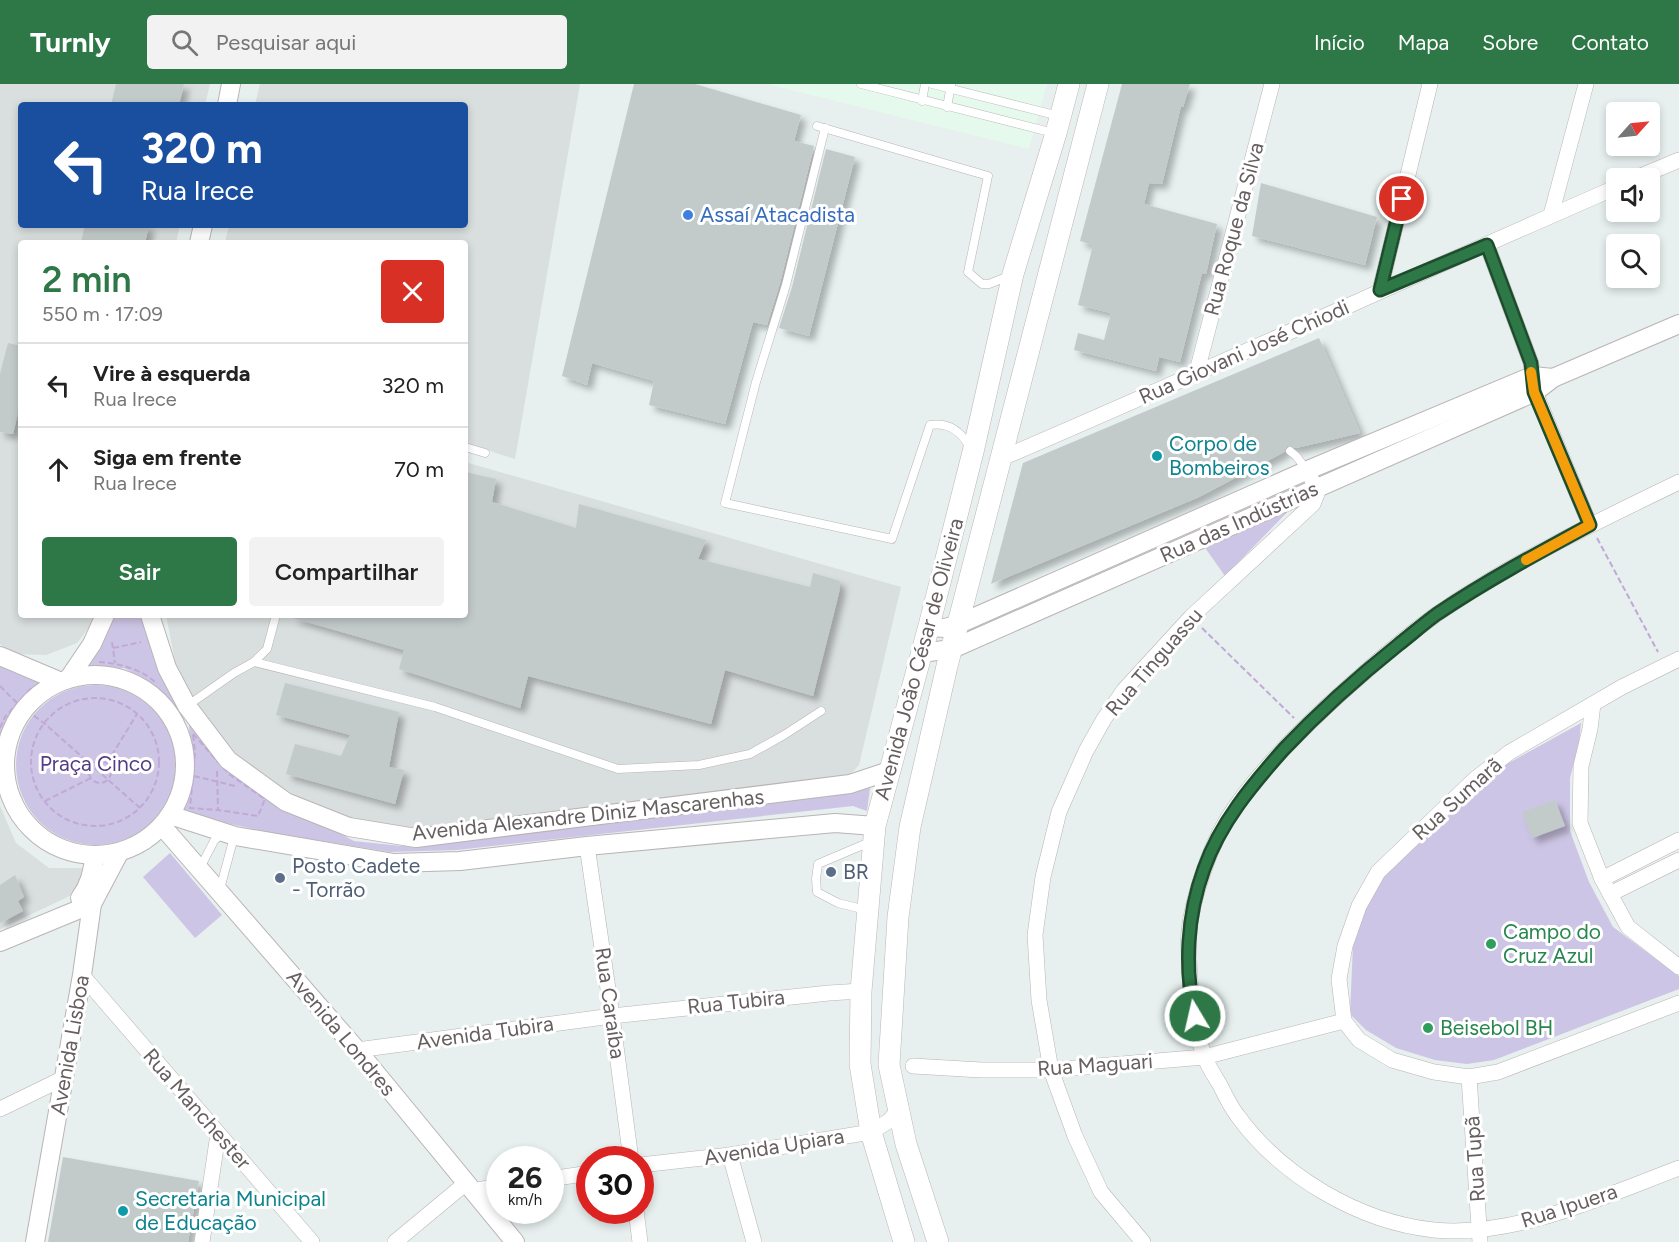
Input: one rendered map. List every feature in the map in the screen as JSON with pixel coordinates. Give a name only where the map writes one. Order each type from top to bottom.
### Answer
[{"type":"main road","name":"Avenida João César de Oliveira","points":[[904,1242],[871,1132],[860,1065],[861,991],[874,833],[973,452],[1013,274],[1069,84]]},
{"type":"main road","name":"Avenida João César de Oliveira","points":[[938,1239],[906,1144],[889,1065],[898,917],[910,827],[952,649],[1098,84]]},
{"type":"street","points":[[228,102],[231,84]]},
{"type":"street","name":"Rua Roque da Silva","points":[[1196,375],[1272,84]]},
{"type":"street","points":[[1380,290],[1430,84]]},
{"type":"street","points":[[1551,215],[1586,84]]},
{"type":"street","points":[[1660,168],[1679,160]]},
{"type":"street","name":"Rua Giovani José Chiodi","points":[[1002,458],[1196,375],[1380,290],[1606,192]]},
{"type":"street","points":[[1487,245],[1531,363],[1533,384],[1590,525]]},
{"type":"street","name":"Rua das Indústrias","points":[[929,627],[945,628],[959,624],[1308,471],[1553,378],[1679,324]]},
{"type":"street","name":"Rua das Indústrias","points":[[921,653],[952,649],[1316,488],[1533,384]]},
{"type":"street","points":[[1308,471],[1316,488]]},
{"type":"street","name":"Rua Ipuera","points":[[1679,482],[1590,525],[1503,572],[1435,615],[1363,673],[1305,727],[1260,776],[1226,821],[1204,869],[1189,932],[1190,996],[1204,1057],[1236,1115],[1266,1147],[1303,1180],[1350,1206],[1395,1224],[1480,1237],[1537,1220],[1679,1168]]},
{"type":"street","name":"Rua Tinguassu","points":[[1143,1242],[1101,1192],[1075,1136],[1051,1070],[1039,1000],[1035,935],[1043,877],[1059,812],[1086,751],[1124,690],[1191,617],[1313,504],[1316,500],[1316,488]]},
{"type":"street","points":[[64,680],[92,644],[104,618]]},
{"type":"street","name":"Avenida Alexandre Diniz Mascarenhas","points":[[151,618],[167,668],[187,706],[228,760],[286,802],[349,827],[416,838],[850,784],[889,771]]},
{"type":"street","points":[[0,656],[64,680]]},
{"type":"street","name":"Rua Sumarã","points":[[1344,1021],[1339,979],[1345,946],[1359,906],[1378,872],[1475,779],[1510,752],[1672,662]]},
{"type":"street","points":[[98,674],[126,680],[152,695],[168,710],[182,744],[185,769],[181,793],[166,821],[143,843],[119,853],[95,856],[69,853],[45,842],[26,824],[11,802],[2,772],[5,747],[21,706],[64,680],[98,674]]},
{"type":"street","points":[[1593,704],[1590,729],[1581,766],[1580,823],[1602,879],[1628,927],[1679,966]]},
{"type":"street","points":[[172,717],[187,706]]},
{"type":"street","name":"Avenida Alexandre Diniz Mascarenhas","points":[[166,821],[394,863],[460,861],[587,846],[835,823],[874,833]]},
{"type":"street","name":"Avenida Londres","points":[[166,821],[199,869],[357,1050],[515,1242]]},
{"type":"street","points":[[1602,879],[1679,840]]},
{"type":"street","name":"Rua Caraíba","points":[[587,846],[629,1146]]},
{"type":"street","name":"Avenida Lisboa","points":[[35,1242],[82,975],[92,904],[119,853]]},
{"type":"street","points":[[58,917],[78,901],[88,889],[95,856]]},
{"type":"street","points":[[1610,894],[1679,860]]},
{"type":"street","points":[[0,942],[92,904]]},
{"type":"street","name":"Rua Manchester","points":[[82,975],[312,1242]]},
{"type":"street","name":"Rua Tubira","points":[[612,1016],[861,991]]},
{"type":"street","points":[[1344,1021],[1359,1040],[1392,1060],[1434,1072],[1469,1077],[1498,1072],[1679,1003]]},
{"type":"street","name":"Avenida Tubira","points":[[357,1050],[612,1016]]},
{"type":"street","name":"Rua Maguari","points":[[913,1066],[981,1070],[1051,1070],[1204,1057],[1344,1021]]},
{"type":"street","name":"Rua Tupã","points":[[1469,1077],[1480,1237]]},
{"type":"street","points":[[0,1109],[64,1078]]},
{"type":"street","name":"Avenida Upiara","points":[[654,1163],[730,1155],[871,1132],[889,1121],[899,1109]]},
{"type":"street","points":[[202,1242],[218,1134]]},
{"type":"street","points":[[730,1155],[754,1242]]},
{"type":"street","points":[[396,1242],[469,1187],[486,1186]]},
{"type":"street","points":[[638,1224],[640,1242]]},
{"type":"lane","points":[[861,84],[947,107],[1058,125]]},
{"type":"lane","points":[[922,101],[925,84]]},
{"type":"lane","points":[[932,84],[951,86],[1058,125]]},
{"type":"lane","points":[[947,107],[951,86]]},
{"type":"lane","points":[[973,452],[964,437],[951,426],[940,423],[930,425],[892,538],[725,503],[756,382],[786,285],[821,127],[988,176],[968,272],[982,284],[989,284],[1013,274]]},
{"type":"lane","points":[[468,448],[485,453]]},
{"type":"lane","points":[[1290,451],[1308,471]]},
{"type":"lane","points":[[187,706],[254,662],[267,649],[275,618]]},
{"type":"lane","points":[[254,662],[435,707],[618,769],[699,765],[750,754],[821,711]]},
{"type":"lane","points":[[868,911],[837,903],[816,892],[816,879],[818,864],[874,833]]},
{"type":"lane","points":[[199,869],[214,841],[229,834]]},
{"type":"lane","points":[[219,892],[229,834]]},
{"type":"path","points":[[1590,525],[1672,662]]},
{"type":"path","points":[[1191,617],[1305,727]]},
{"type":"path","points":[[111,634],[115,663]]},
{"type":"path","points":[[113,648],[149,640]]},
{"type":"path","points":[[90,661],[115,663],[151,678],[159,686]]},
{"type":"path","points":[[0,728],[5,717],[21,706],[36,684]]},
{"type":"path","points":[[0,686],[140,808]]},
{"type":"path","points":[[85,699],[105,699],[125,705],[137,714],[153,734],[159,754],[158,774],[151,795],[140,808],[118,822],[97,827],[75,824],[56,813],[41,797],[33,777],[31,755],[37,734],[49,717],[65,705],[85,699]]},
{"type":"path","points":[[107,763],[137,714]]},
{"type":"path","points":[[193,734],[230,775],[265,799],[258,816],[190,808],[194,776],[193,734]]},
{"type":"path","points":[[216,759],[218,810]]},
{"type":"path","points":[[99,761],[107,763],[112,772],[108,780],[98,783],[91,778],[88,774],[91,765],[99,761]]},
{"type":"path","points":[[194,776],[252,791]]},
{"type":"path","points":[[45,801],[91,778]]},
{"type":"shaded area","points":[[0,84],[210,84],[206,102],[18,102],[18,228],[179,228],[177,240],[18,240],[18,618],[94,618],[77,643],[46,655],[14,654],[0,644]]},
{"type":"shaded area","points":[[260,84],[580,84],[515,459],[468,444],[468,240],[226,240],[228,228],[468,228],[468,102],[256,102]]},
{"type":"shaded area","points":[[767,84],[1047,84],[1029,149]]},
{"type":"shaded area","points":[[468,463],[901,587],[859,765],[848,777],[437,829],[411,829],[353,822],[306,802],[247,766],[203,716],[175,661],[167,618],[468,618]]},
{"type":"shaded area","points":[[0,806],[16,843],[49,868],[87,868],[76,893],[0,929]]},
{"type":"green space","points":[[1301,498],[1225,576],[1201,542]]},
{"type":"green space","points":[[110,618],[148,618],[154,649],[178,710],[142,677],[124,668],[76,674]]},
{"type":"green space","points":[[0,666],[46,683],[22,704],[6,724],[0,749]]},
{"type":"green space","name":"Praça Cinco","points":[[96,685],[112,686],[127,691],[141,698],[153,708],[163,720],[170,734],[175,749],[175,781],[170,796],[163,810],[153,822],[141,832],[127,839],[112,844],[96,845],[80,844],[65,839],[51,832],[39,822],[29,810],[22,796],[17,781],[16,765],[17,749],[22,734],[29,720],[39,708],[51,698],[65,691],[80,686]]},
{"type":"green space","points":[[189,723],[230,769],[263,794],[354,841],[401,846],[470,841],[870,788],[867,811],[853,806],[457,850],[390,852],[261,831],[182,813],[191,783]]},
{"type":"green space","points":[[1581,723],[1579,744],[1570,778],[1570,831],[1589,882],[1613,927],[1679,976],[1679,989],[1494,1060],[1467,1064],[1435,1060],[1396,1048],[1366,1030],[1350,1014],[1353,944],[1366,907],[1384,876],[1505,765]]},
{"type":"green space","points":[[170,853],[222,915],[195,938],[143,877]]},
{"type":"building","points":[[116,84],[184,84],[180,102],[112,102]]},
{"type":"building","name":"Assaí Atacadista","points":[[634,84],[695,84],[801,115],[794,141],[814,146],[780,283],[767,325],[753,322],[725,424],[649,405],[654,381],[592,363],[587,385],[562,376]]},
{"type":"building","points":[[1122,84],[1190,84],[1183,107],[1181,106],[1162,184],[1149,183],[1144,204],[1217,224],[1206,274],[1202,273],[1180,362],[1159,357],[1156,371],[1074,350],[1078,333],[1104,340],[1111,313],[1078,305],[1093,245],[1080,241]]},
{"type":"building","points":[[826,149],[855,157],[809,336],[779,328],[792,287]]},
{"type":"building","points":[[1261,183],[1377,217],[1365,265],[1252,236]]},
{"type":"building","points":[[84,228],[148,228],[146,240],[82,240]]},
{"type":"building","name":"Corpo de Bombeiros","points":[[1319,338],[1360,433],[1296,448],[1287,446],[1284,452],[1199,497],[991,584],[1023,463]]},
{"type":"building","points":[[8,343],[18,345],[18,413],[13,434],[0,432],[0,374]]},
{"type":"building","points":[[468,473],[496,479],[492,502],[576,528],[579,504],[706,540],[698,559],[810,587],[813,573],[840,581],[813,696],[725,670],[711,724],[528,676],[520,708],[399,669],[404,650],[293,618],[468,618]]},
{"type":"building","points":[[285,683],[399,712],[389,767],[404,770],[395,804],[286,774],[295,744],[341,756],[350,735],[276,715]]},
{"type":"building","points":[[1555,800],[1565,826],[1532,838],[1522,812]]},
{"type":"building","points":[[15,875],[24,897],[18,901],[23,911],[0,923],[0,885]]},
{"type":"building","name":"Secretaria Municipal de Educação","points":[[63,1157],[199,1181],[188,1242],[48,1242]]},
{"type":"slow traffic","points":[[1526,560],[1590,525],[1534,392],[1531,372]]},
{"type":"place","name":"Assaí Atacadista","points":[[688,215]]},
{"type":"place","name":"Corpo de Bombeiros","points":[[1157,456]]},
{"type":"place","name":"BR","points":[[831,872]]},
{"type":"place","name":"Posto Cadete - Torrão","points":[[280,878]]},
{"type":"place","name":"Campo do Cruz Azul","points":[[1491,944]]},
{"type":"place","name":"Beisebol BH","points":[[1428,1028]]},
{"type":"place","name":"Secretaria Municipal de Educação","points":[[123,1211]]},
{"type":"route","points":[[1195,1016],[1190,996],[1189,932],[1204,869],[1226,821],[1260,776],[1305,727],[1363,673],[1435,615],[1503,572],[1590,525],[1534,392],[1531,363],[1487,245],[1380,290],[1402,199]]}]
